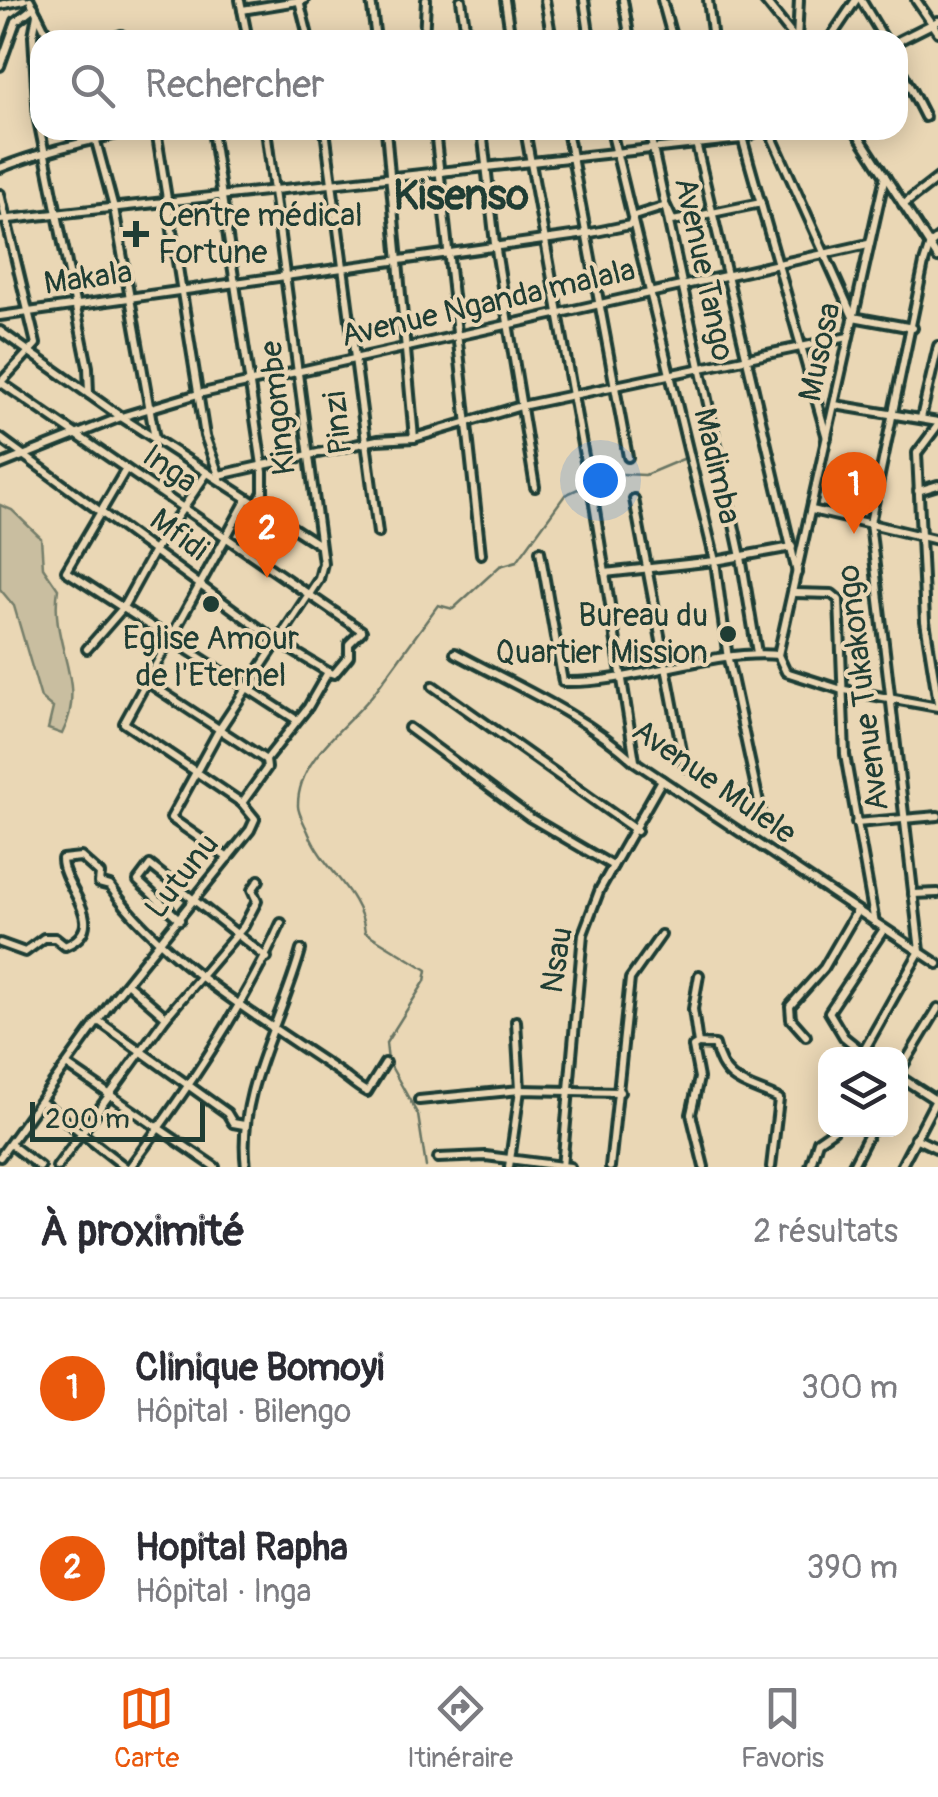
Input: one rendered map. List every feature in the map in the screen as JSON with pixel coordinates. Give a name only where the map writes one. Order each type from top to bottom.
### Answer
[{"type":"street","points":[[240,0],[246,30]]},
{"type":"street","points":[[242,10],[301,0],[307,30]]},
{"type":"street","points":[[371,0],[375,30]]},
{"type":"street","points":[[424,30],[426,0]]},
{"type":"street","points":[[461,0],[466,30]]},
{"type":"street","points":[[505,0],[510,30]]},
{"type":"street","points":[[545,0],[550,30]]},
{"type":"street","points":[[584,0],[588,30]]},
{"type":"street","points":[[623,0],[628,30]]},
{"type":"street","points":[[662,0],[670,30]]},
{"type":"street","points":[[708,0],[712,30]]},
{"type":"street","points":[[764,0],[788,30]]},
{"type":"street","points":[[836,30],[858,0],[878,30]]},
{"type":"street","points":[[916,0],[935,22],[938,32]]},
{"type":"street","points":[[797,30],[800,2]]},
{"type":"street","points":[[0,4],[31,5]]},
{"type":"street","points":[[31,5],[45,30]]},
{"type":"street","points":[[0,66],[16,21],[31,5]]},
{"type":"street","points":[[31,5],[32,30]]},
{"type":"street","points":[[908,36],[935,22]]},
{"type":"street","points":[[908,83],[926,117]]},
{"type":"street","points":[[43,140],[89,394]]},
{"type":"street","points":[[0,168],[44,151],[72,148],[92,140]]},
{"type":"street","points":[[97,140],[132,299],[147,410],[156,440]]},
{"type":"street","points":[[158,140],[211,463],[220,477],[246,499],[319,544]]},
{"type":"street","points":[[214,140],[238,281],[262,468],[264,490],[256,505]]},
{"type":"street","name":"Kingombe","points":[[228,858],[171,818],[275,640],[320,579],[300,372],[267,140]]},
{"type":"street","name":"Pinzi","points":[[327,140],[378,533]]},
{"type":"street","points":[[387,140],[414,438]]},
{"type":"street","points":[[436,140],[482,554]]},
{"type":"street","points":[[483,140],[495,244],[535,487]]},
{"type":"street","points":[[527,140],[586,467]]},
{"type":"street","points":[[569,140],[628,457]]},
{"type":"street","name":"Madimba","points":[[613,140],[714,561],[728,659],[762,816]]},
{"type":"street","name":"Avenue Tango","points":[[651,140],[741,556],[758,653]]},
{"type":"street","points":[[695,140],[798,579]]},
{"type":"street","points":[[4,220],[714,140]]},
{"type":"street","points":[[743,140],[802,343],[815,410],[827,439]]},
{"type":"street","points":[[773,140],[853,317],[912,328]]},
{"type":"street","points":[[861,140],[938,258]]},
{"type":"street","name":"Musosa","points":[[778,655],[795,593],[885,176]]},
{"type":"street","points":[[903,205],[938,178]]},
{"type":"street","points":[[0,194],[36,346],[0,382]]},
{"type":"street","points":[[666,206],[673,221],[761,203]]},
{"type":"street","name":"Makala","points":[[0,316],[586,234],[630,225],[634,216],[666,206]]},
{"type":"street","points":[[930,244],[938,238]]},
{"type":"street","name":"Avenue Nganda malala","points":[[0,465],[121,417],[198,394],[868,244]]},
{"type":"street","name":"Avenue Tukakongo","points":[[920,952],[870,522],[930,244]]},
{"type":"street","points":[[0,330],[121,417],[220,477],[309,454],[414,438],[520,406],[615,388],[802,343],[848,337]]},
{"type":"street","points":[[921,418],[938,346]]},
{"type":"street","points":[[926,386],[938,374]]},
{"type":"street","name":"Inga","points":[[0,382],[362,632]]},
{"type":"street","points":[[540,551],[559,673],[564,682],[667,671],[758,653],[778,655],[789,673],[839,689],[938,705],[925,621],[918,453],[921,442],[938,423],[834,405]]},
{"type":"street","name":"Mfidi","points":[[0,438],[104,510],[275,640],[328,672]]},
{"type":"street","points":[[126,469],[66,571],[295,718]]},
{"type":"street","points":[[88,649],[122,609],[155,550],[208,473]]},
{"type":"street","points":[[918,491],[938,485]]},
{"type":"street","points":[[593,498],[636,762]]},
{"type":"street","points":[[242,803],[124,722],[246,499]]},
{"type":"street","points":[[634,499],[685,767]]},
{"type":"street","points":[[812,510],[938,540]]},
{"type":"street","points":[[604,573],[714,561],[792,546]]},
{"type":"street","points":[[795,593],[838,596],[839,689],[856,823],[875,923]]},
{"type":"street","name":"Lutunu","points":[[0,1157],[128,984],[254,824],[253,815],[242,803],[267,768],[266,760],[295,718],[308,707],[328,672],[334,674],[348,656],[349,644],[362,632]]},
{"type":"street","name":"Avenue Mulele","points":[[456,653],[531,689],[602,734],[662,780],[938,964]]},
{"type":"street","points":[[144,680],[266,760]]},
{"type":"street","points":[[433,686],[637,831]]},
{"type":"street","points":[[408,728],[561,839],[613,866]]},
{"type":"street","name":"Nsau","points":[[565,1166],[584,934],[613,866],[637,831],[662,780]]},
{"type":"street","points":[[856,823],[938,816]]},
{"type":"street","points":[[0,943],[25,952],[44,938],[56,938],[65,946],[76,941],[85,926],[84,906],[62,870],[64,856],[80,856],[100,874],[100,883],[110,886],[202,976],[294,1046],[367,1092],[385,1063]]},
{"type":"street","points":[[180,920],[140,883],[139,876],[152,865],[268,958]]},
{"type":"street","points":[[56,1167],[84,1135],[166,1017],[254,910],[257,901],[252,890],[259,880]]},
{"type":"street","points":[[913,894],[938,893]]},
{"type":"street","points":[[806,1036],[791,1019],[790,1006],[824,968],[857,910]]},
{"type":"street","points":[[42,1102],[128,1167],[188,1088],[239,1007],[268,958],[281,922]]},
{"type":"street","points":[[856,1047],[844,1037],[830,1012],[884,929]]},
{"type":"street","points":[[610,1167],[630,978],[661,935]]},
{"type":"street","points":[[246,1167],[244,1125],[270,1029],[283,1009],[301,950]]},
{"type":"street","points":[[868,1047],[920,952]]},
{"type":"street","points":[[698,1044],[694,1009],[699,975]]},
{"type":"street","points":[[128,984],[166,1017]]},
{"type":"street","points":[[908,1060],[938,1008]]},
{"type":"street","points":[[509,1163],[520,1090],[516,1021]]},
{"type":"street","points":[[100,1022],[227,1113],[233,1123],[244,1125]]},
{"type":"street","points":[[704,1167],[691,1114],[699,1078],[693,1047],[698,1044],[715,1045],[721,1064],[743,1088],[779,1099],[771,1167]]},
{"type":"street","points":[[68,1066],[215,1167]]},
{"type":"street","points":[[901,1167],[937,1099],[908,1079]]},
{"type":"street","points":[[419,1100],[520,1090],[620,1092]]},
{"type":"street","points":[[810,1167],[818,1141],[824,1137]]},
{"type":"street","points":[[852,1167],[867,1137]]},
{"type":"street","points":[[915,1138],[938,1148]]},
{"type":"street","points":[[10,1144],[40,1167]]},
{"type":"street","points":[[438,1158],[565,1166]]},
{"type":"shaded area","points":[[0,505],[12,510],[41,538],[43,567],[58,589],[59,628],[72,697],[62,734],[48,729],[53,708],[41,698],[14,606],[0,589]]},
{"type":"waterway","points":[[426,1167],[418,1115],[388,1061],[386,1043],[425,981],[427,970],[365,932],[357,905],[302,820],[298,806],[300,789],[315,758],[374,693],[438,605],[453,609],[500,566],[517,561],[565,495],[578,489],[593,490],[623,474],[645,475],[683,459]]},
{"type":"place","name":"Centre médical Fortune","points":[[136,234]]},
{"type":"place","name":"Clinique Bomoyi","points":[[854,534]]},
{"type":"place","name":"Hopital Rapha","points":[[267,578]]},
{"type":"place","name":"Eglise Amour de l'Eternel","points":[[211,604]]},
{"type":"place","name":"Bureau du Quartier Mission","points":[[728,634]]},
{"type":"district","name":"Kisenso","points":[[461,196]]}]
